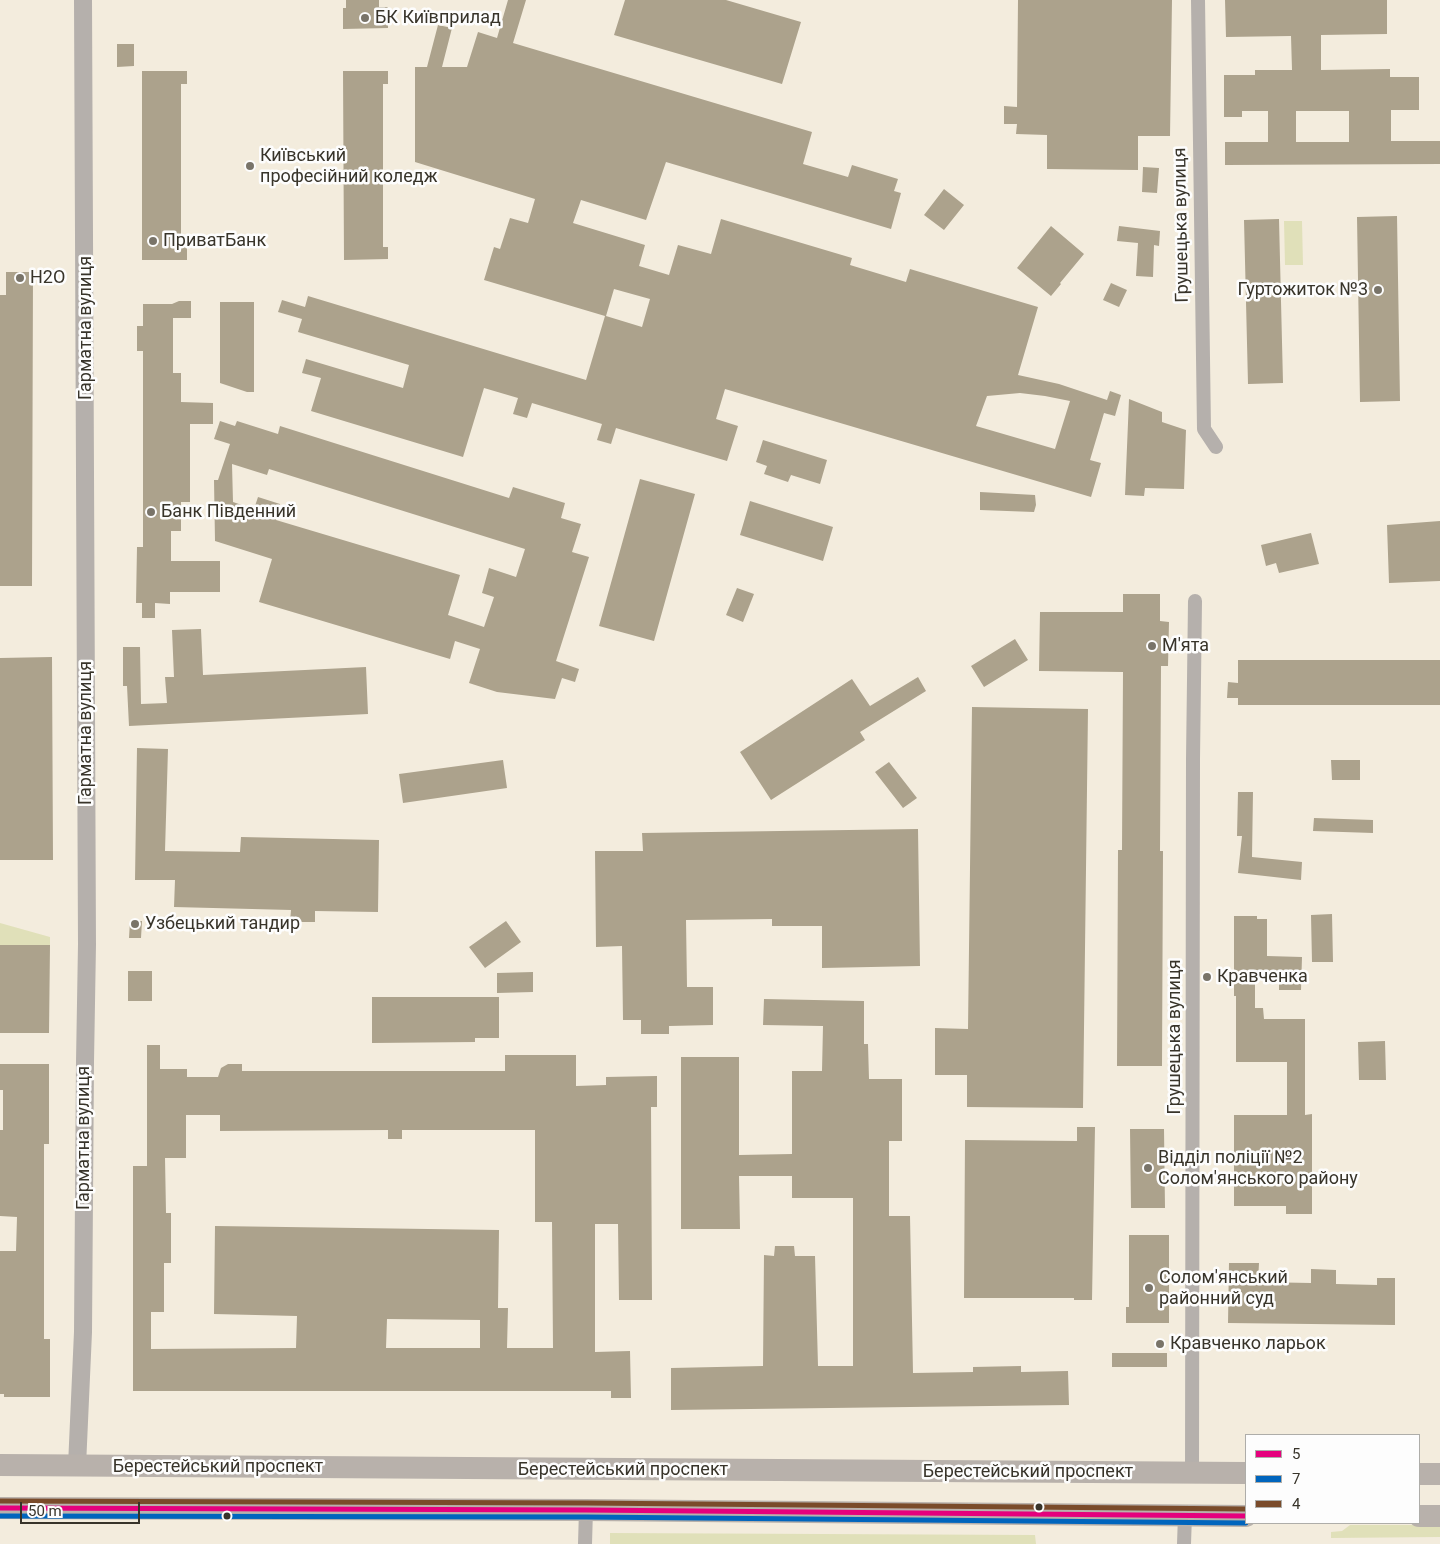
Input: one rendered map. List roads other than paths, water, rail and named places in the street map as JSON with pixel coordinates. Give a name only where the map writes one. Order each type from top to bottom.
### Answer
[{"type":"main road","name":"Берестейський проспект","points":[[0,1465],[1245,1473]]},
{"type":"main road","points":[[1420,1474],[1440,1474]]},
{"type":"main road","points":[[0,1508],[586,1510],[1245,1516]]},
{"type":"main road","points":[[1420,1516],[1440,1516]]},
{"type":"street","name":"Гарматна вулиця","points":[[77,1466],[83,1332],[88,944],[83,0]]},
{"type":"street","name":"Грушецька вулиця","points":[[1198,0],[1204,429],[1216,447]]},
{"type":"street","name":"Грушецька вулиця","points":[[1192,1473],[1195,601]]},
{"type":"street","points":[[585,1544],[586,1510]]},
{"type":"street","points":[[1184,1544],[1185,1515]]},
{"type":"place","name":"БК Київприлад","points":[[365,18]]},
{"type":"place","name":"Київський професійний коледж","points":[[250,166]]},
{"type":"place","name":"ПриватБанк","points":[[153,241]]},
{"type":"place","name":"H2O","points":[[20,278]]},
{"type":"place","name":"Гуртожиток №3","points":[[1378,290]]},
{"type":"place","name":"Банк Південний","points":[[151,512]]},
{"type":"place","name":"М'ята","points":[[1152,646]]},
{"type":"place","name":"Узбецький тандир","points":[[135,924]]},
{"type":"place","name":"Кравченка","points":[[1207,977]]},
{"type":"place","name":"Відділ поліції №2 Солом'янського району","points":[[1148,1168]]},
{"type":"place","name":"Солом'янський районний суд","points":[[1149,1288]]},
{"type":"place","name":"Кравченко ларьок","points":[[1160,1344]]}]
